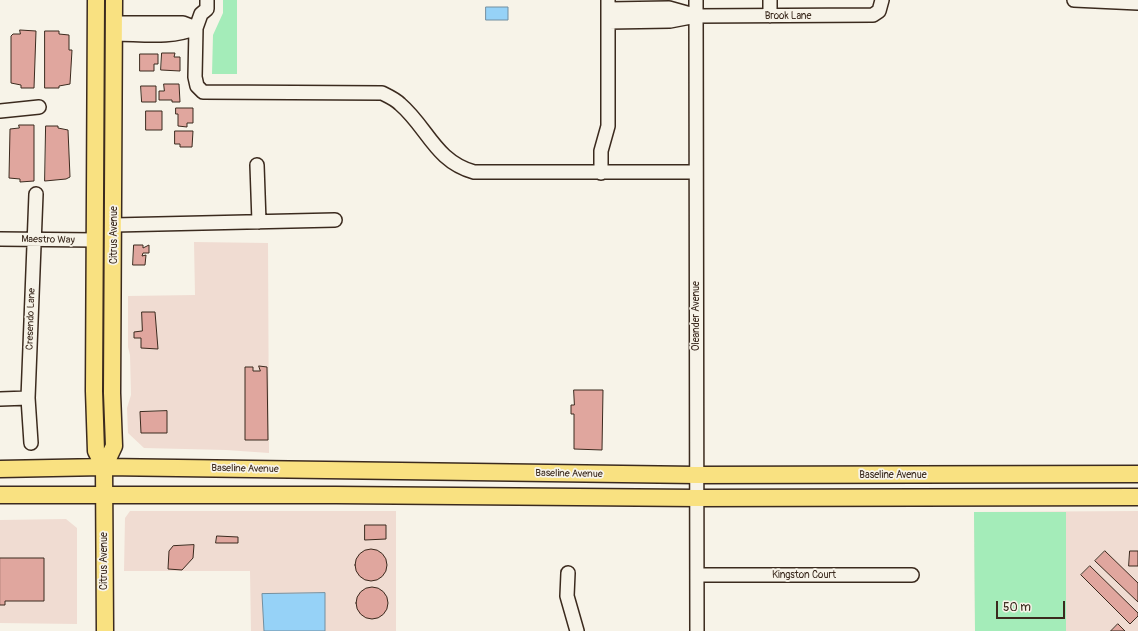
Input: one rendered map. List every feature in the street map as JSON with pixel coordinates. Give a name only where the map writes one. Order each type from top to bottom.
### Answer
[{"type":"main road","name":"Citrus Avenue","points":[[96,0],[94,391],[96,448],[104,467],[105,631]]},
{"type":"main road","name":"Citrus Avenue","points":[[104,467],[114,446],[112,393],[114,0]]},
{"type":"main road","name":"Baseline Avenue","points":[[0,469],[104,467],[696,475],[1138,474]]},
{"type":"main road","points":[[0,495],[343,495],[697,498],[1138,497]]},
{"type":"street","points":[[207,0],[207,9],[201,14],[196,28],[195,77],[197,86],[203,92],[382,92],[400,103],[440,152],[461,168],[474,172],[696,172]]},
{"type":"street","name":"Oleander Avenue","points":[[696,0],[697,631]]},
{"type":"street","points":[[770,0],[770,16]]},
{"type":"street","points":[[1074,0],[1138,3]]},
{"type":"street","name":"Brook Lane","points":[[696,16],[873,15],[881,6]]},
{"type":"street","points":[[651,8],[651,22]]},
{"type":"street","points":[[609,10],[669,8],[696,16]]},
{"type":"street","points":[[601,172],[601,151],[608,126],[609,10]]},
{"type":"street","points":[[609,10],[651,22],[670,21],[696,16]]},
{"type":"street","points":[[114,29],[172,34],[184,33],[196,28]]},
{"type":"street","points":[[0,110],[39,107]]},
{"type":"street","points":[[257,165],[259,222]]},
{"type":"street","name":"Cresendo Lane","points":[[31,443],[28,398],[36,194]]},
{"type":"street","points":[[114,225],[335,220]]},
{"type":"street","name":"Maestro Way","points":[[0,239],[95,240]]},
{"type":"street","points":[[0,399],[28,398]]},
{"type":"street","points":[[568,573],[567,596],[577,631]]},
{"type":"street","name":"Kingston Court","points":[[697,575],[912,575]]},
{"type":"shaded area","points":[[194,242],[268,243],[269,453],[226,450],[144,448],[128,433],[127,408],[131,395],[130,355],[128,347],[128,296],[195,295]]},
{"type":"shaded area","points":[[130,511],[396,511],[396,631],[251,631],[250,571],[124,571],[125,518]]},
{"type":"shaded area","points":[[1138,511],[1138,631],[975,631],[974,512]]},
{"type":"shaded area","points":[[66,519],[77,528],[77,624],[0,623],[0,520]]},
{"type":"green space","points":[[223,0],[237,0],[237,74],[212,74],[213,35],[223,13]]},
{"type":"green space","points":[[974,512],[1066,512],[1066,631],[975,631]]},
{"type":"water","points":[[486,7],[508,7],[508,20],[486,20]]},
{"type":"water","points":[[325,593],[325,631],[264,631],[262,594]]},
{"type":"building","points":[[20,30],[36,31],[34,88],[21,88],[21,85],[11,83],[11,36],[13,34],[20,34]]},
{"type":"building","points":[[45,31],[59,31],[59,34],[69,35],[69,50],[72,50],[70,84],[59,86],[59,88],[45,88]]},
{"type":"building","points":[[162,53],[175,53],[174,57],[180,57],[180,71],[161,70]]},
{"type":"building","points":[[140,54],[158,54],[158,64],[154,64],[154,71],[140,71]]},
{"type":"building","points":[[164,84],[179,84],[180,102],[172,102],[172,100],[159,100],[159,91],[164,91]]},
{"type":"building","points":[[141,86],[156,86],[156,102],[142,102]]},
{"type":"building","points":[[176,108],[193,108],[193,123],[187,123],[187,127],[178,126],[178,114],[176,114]]},
{"type":"building","points":[[146,111],[162,111],[162,130],[146,130]]},
{"type":"building","points":[[19,125],[34,125],[34,181],[20,182],[20,179],[9,178],[10,129],[19,128]]},
{"type":"building","points":[[46,126],[58,126],[58,128],[68,130],[70,177],[66,179],[45,181]]},
{"type":"building","points":[[175,131],[193,131],[192,147],[180,147],[180,144],[175,144]]},
{"type":"building","points":[[134,245],[143,245],[143,248],[149,245],[149,253],[143,253],[142,256],[146,255],[145,265],[133,265]]},
{"type":"building","points":[[142,312],[155,312],[158,349],[141,348],[141,338],[134,338],[134,332],[142,331]]},
{"type":"building","points":[[259,366],[267,367],[268,440],[245,440],[245,367],[253,367],[253,371],[260,371]]},
{"type":"building","points":[[574,390],[603,390],[602,450],[574,449],[574,414],[571,414],[571,405],[574,405]]},
{"type":"building","points":[[167,411],[167,433],[141,433],[140,412]]},
{"type":"building","points":[[365,525],[386,525],[386,539],[365,540]]},
{"type":"building","points":[[217,536],[238,537],[238,543],[216,543]]},
{"type":"building","points":[[194,545],[193,558],[182,570],[168,569],[169,551],[173,546]]},
{"type":"building","points":[[368,549],[374,549],[384,556],[387,565],[386,571],[380,578],[374,581],[368,581],[358,574],[355,568],[355,562],[362,552]]},
{"type":"building","points":[[1105,551],[1138,583],[1138,602],[1095,561]]},
{"type":"building","points":[[1130,551],[1138,551],[1138,566],[1129,566]]},
{"type":"building","points":[[0,558],[44,558],[44,601],[5,601],[5,605],[0,605]]},
{"type":"building","points":[[1090,566],[1138,613],[1138,616],[1130,624],[1081,575]]},
{"type":"building","points":[[369,587],[375,587],[384,591],[388,603],[384,615],[375,619],[369,619],[360,615],[356,606],[356,600],[360,591]]},
{"type":"building","points":[[1118,624],[1125,631],[1111,631]]}]
